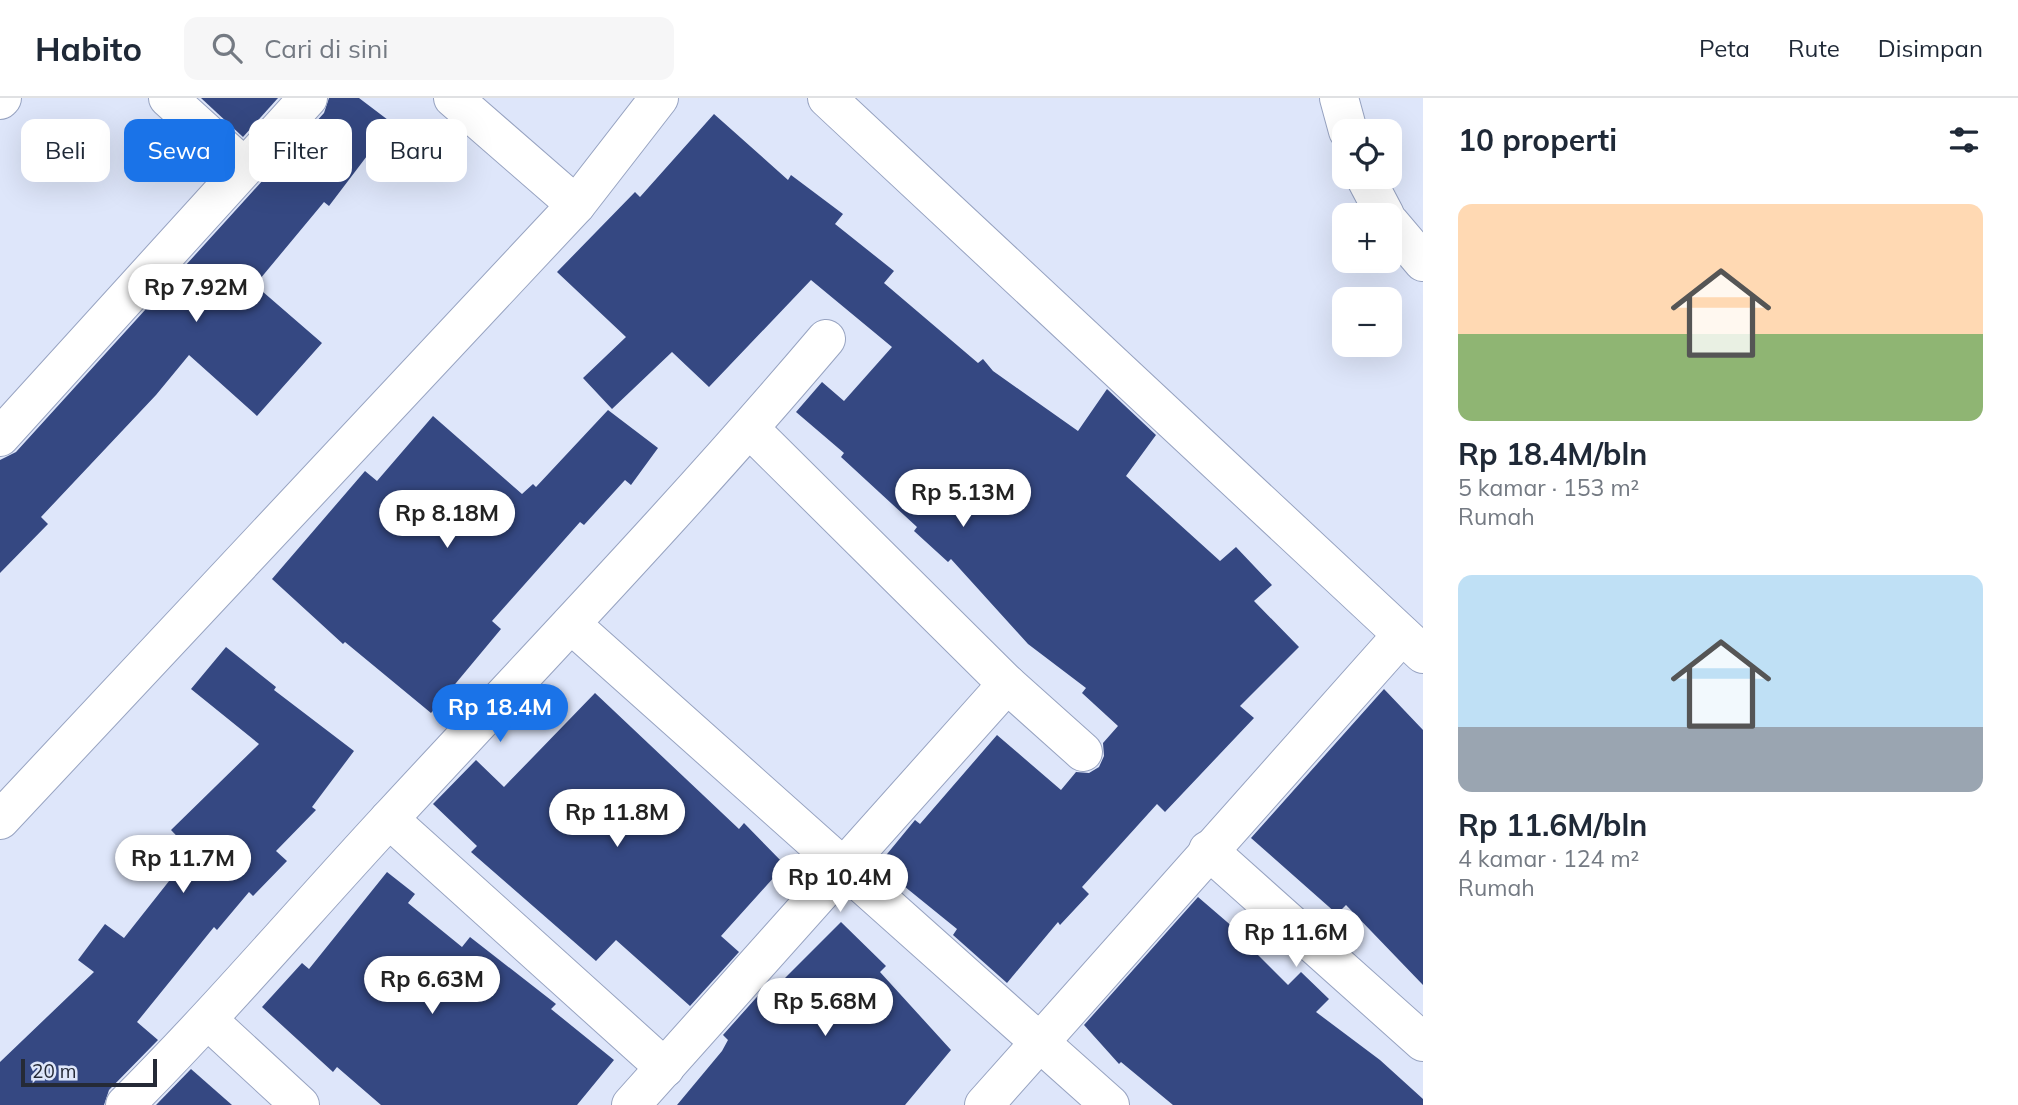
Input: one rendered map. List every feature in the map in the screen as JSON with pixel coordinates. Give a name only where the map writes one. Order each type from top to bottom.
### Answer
[{"type":"street","points":[[168,98],[243,166]]},
{"type":"street","points":[[0,437],[243,166],[308,98]]},
{"type":"street","points":[[453,98],[576,205]]},
{"type":"street","points":[[0,820],[576,205],[659,98]]},
{"type":"street","points":[[827,98],[1412,645],[1209,850],[984,1105]]},
{"type":"street","points":[[1339,98],[1345,119]]},
{"type":"street","points":[[1402,237],[1423,262]]},
{"type":"street","points":[[125,1105],[209,1021],[389,819],[750,429],[826,339]]},
{"type":"street","points":[[750,429],[1007,684],[1083,752]]},
{"type":"street","points":[[571,624],[841,866],[1041,1040],[1110,1105]]},
{"type":"street","points":[[631,1105],[841,866],[1007,684]]},
{"type":"street","points":[[389,819],[665,1068]]},
{"type":"street","points":[[1209,850],[1423,1042]]},
{"type":"street","points":[[209,1021],[300,1105]]},
{"type":"building","points":[[201,98],[278,98],[259,119],[249,119],[249,130],[243,137],[235,130],[235,119],[224,119]]},
{"type":"building","points":[[329,98],[359,98],[387,119],[366,119],[366,157],[352,176],[352,119],[319,119],[324,113]]},
{"type":"building","points":[[714,114],[788,180],[791,175],[843,214],[835,224],[894,271],[884,283],[978,363],[983,359],[993,371],[1078,431],[1107,389],[1156,435],[1126,476],[1220,561],[1236,547],[1272,585],[1254,601],[1299,647],[1240,706],[1254,718],[1165,812],[1157,804],[1082,887],[1089,894],[1060,925],[1058,922],[1007,983],[953,935],[957,929],[878,865],[915,820],[920,824],[997,735],[1061,790],[1076,772],[1089,773],[1099,767],[1104,756],[1103,743],[1118,726],[1082,693],[1086,688],[1028,644],[951,559],[948,562],[914,531],[917,527],[841,457],[844,453],[796,412],[822,382],[844,401],[892,347],[811,280],[709,387],[672,352],[612,409],[583,378],[626,337],[557,272],[635,192],[640,197]]},
{"type":"building","points":[[261,182],[347,182],[329,206],[324,202],[255,285],[322,343],[257,416],[189,355],[156,395],[41,517],[48,524],[0,573],[0,460],[16,452]]},
{"type":"building","points":[[608,410],[658,448],[631,485],[625,480],[584,525],[580,522],[492,621],[501,629],[431,713],[345,642],[343,644],[272,579],[365,471],[377,481],[433,416],[522,494],[533,484],[536,487]]},
{"type":"building","points":[[226,647],[276,687],[274,690],[354,751],[312,807],[316,810],[276,851],[287,861],[253,896],[249,892],[217,930],[214,927],[137,1022],[158,1040],[109,1090],[104,1105],[0,1105],[0,1062],[94,972],[78,960],[105,924],[124,938],[192,852],[171,830],[259,744],[191,689]]},
{"type":"building","points":[[1384,689],[1423,730],[1423,985],[1346,905],[1337,914],[1251,838]]},
{"type":"building","points":[[595,693],[739,829],[744,823],[785,865],[721,936],[739,952],[690,1006],[616,940],[596,961],[471,852],[477,846],[433,804],[476,760],[504,787]]},
{"type":"building","points":[[387,872],[415,894],[408,903],[462,947],[470,937],[556,1004],[551,1009],[614,1060],[577,1105],[381,1105],[337,1067],[333,1072],[262,1007],[302,963],[309,969]]},
{"type":"building","points":[[1198,897],[1241,934],[1239,936],[1288,985],[1301,972],[1329,999],[1316,1012],[1380,1060],[1423,1099],[1423,1105],[1173,1105],[1121,1062],[1119,1064],[1084,1025]]},
{"type":"building","points":[[841,922],[886,966],[880,972],[951,1050],[905,1105],[677,1105],[722,1051],[728,1040],[723,1035],[771,981],[777,986]]},
{"type":"building","points":[[191,1069],[232,1105],[156,1105]]}]
